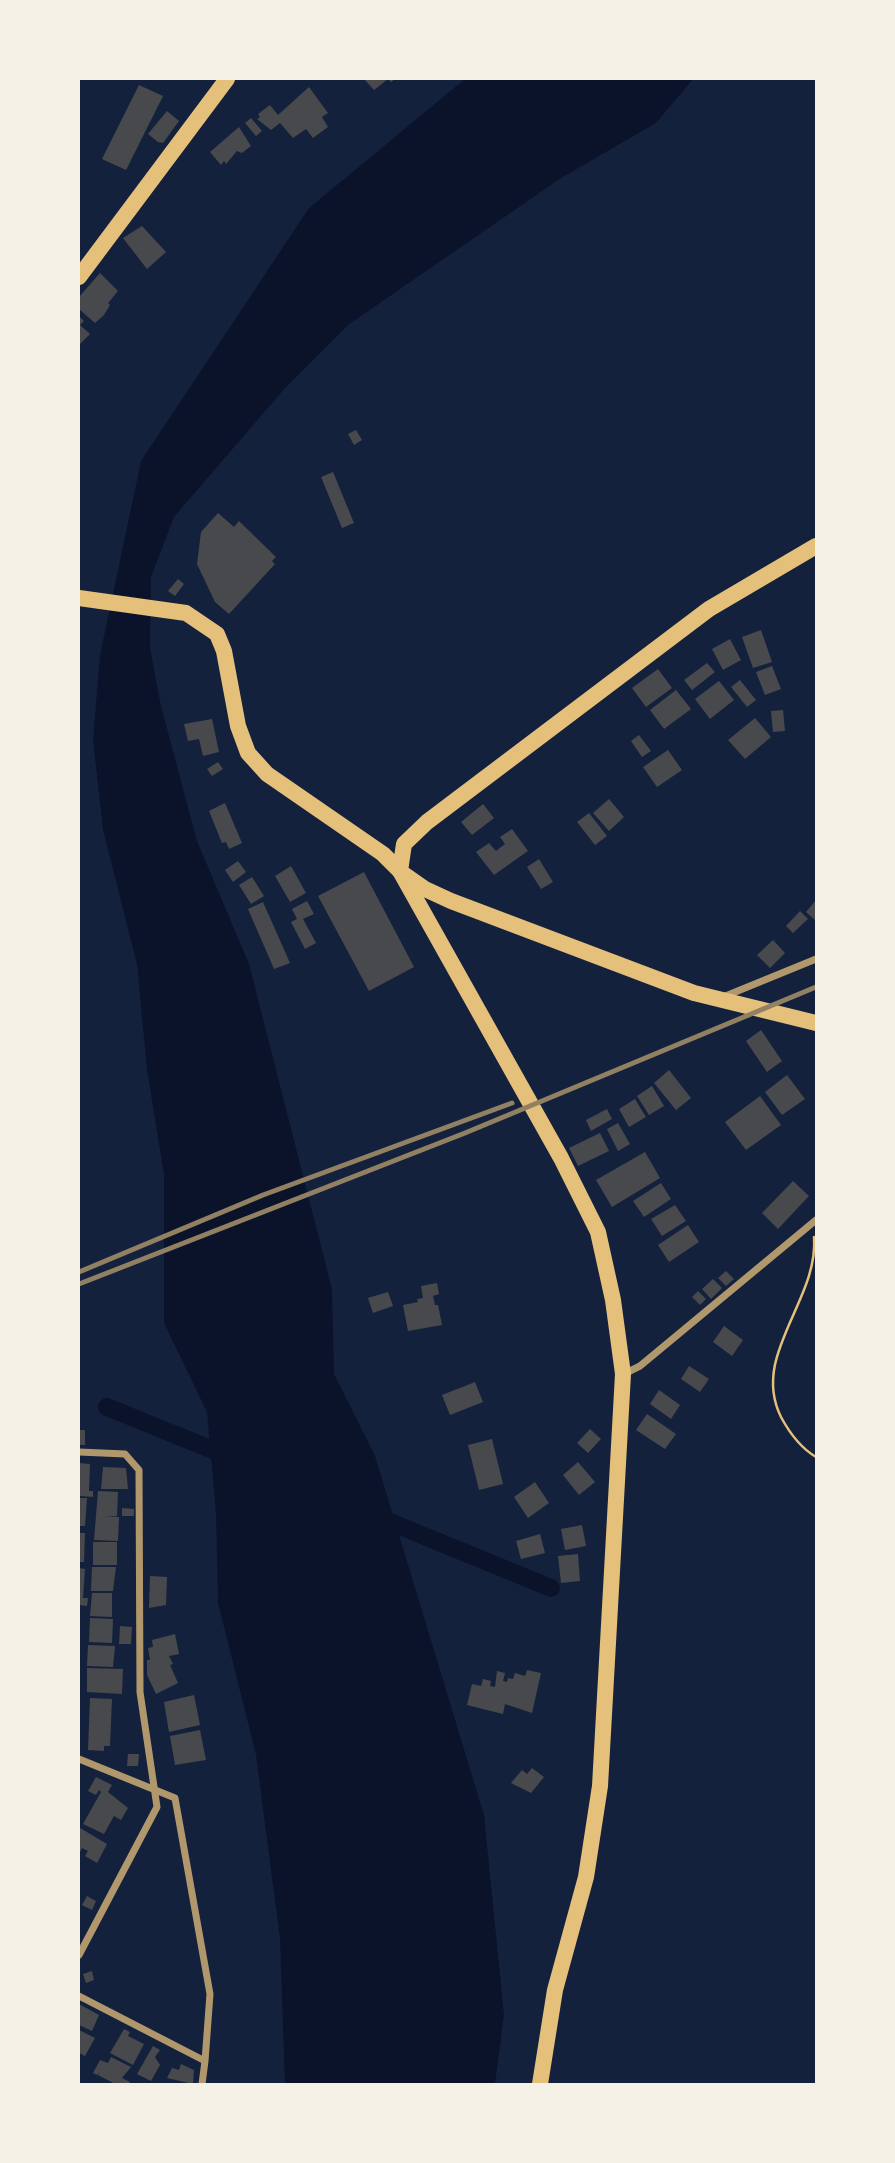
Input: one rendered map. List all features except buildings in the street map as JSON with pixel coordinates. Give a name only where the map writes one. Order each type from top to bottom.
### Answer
[{"type":"main road","points":[[79,277],[227,79]]},
{"type":"main road","points":[[540,2084],[555,1990],[586,1877],[597,1811],[623,1374],[613,1300],[598,1233],[561,1158],[400,871],[404,844],[428,822],[709,609],[816,546]]},
{"type":"main road","points":[[79,598],[186,613],[217,634],[224,651],[237,726],[248,753],[267,774],[383,854],[425,890],[694,993],[816,1023]]},
{"type":"street","points":[[719,999],[816,959]]},
{"type":"street","points":[[623,1374],[640,1366],[815,1222]]},
{"type":"street","points":[[79,1452],[125,1454],[139,1469],[140,1692],[157,1789],[157,1807],[79,1955]]},
{"type":"street","points":[[79,1759],[176,1798],[211,1994],[202,2084]]},
{"type":"street","points":[[79,1996],[205,2061]]},
{"type":"path","points":[[815,1222],[815,1250],[809,1282],[780,1349],[771,1381],[778,1410],[787,1430],[816,1457]]},
{"type":"water","points":[[465,79],[693,79],[656,123],[561,178],[348,325],[285,388],[174,517],[151,577],[150,648],[161,706],[197,841],[249,964],[332,1289],[334,1374],[375,1456],[484,1815],[504,2015],[495,2084],[285,2084],[280,1939],[256,1755],[218,1603],[216,1514],[207,1412],[164,1323],[164,1174],[147,1070],[137,964],[103,830],[93,740],[100,655],[141,461],[309,208]]},
{"type":"waterway","points":[[107,1407],[230,1457]]},
{"type":"waterway","points":[[373,1515],[551,1588]]},
{"type":"railway","points":[[79,1284],[465,1133],[816,987]]},
{"type":"railway","points":[[79,1272],[263,1195],[512,1103]]}]
